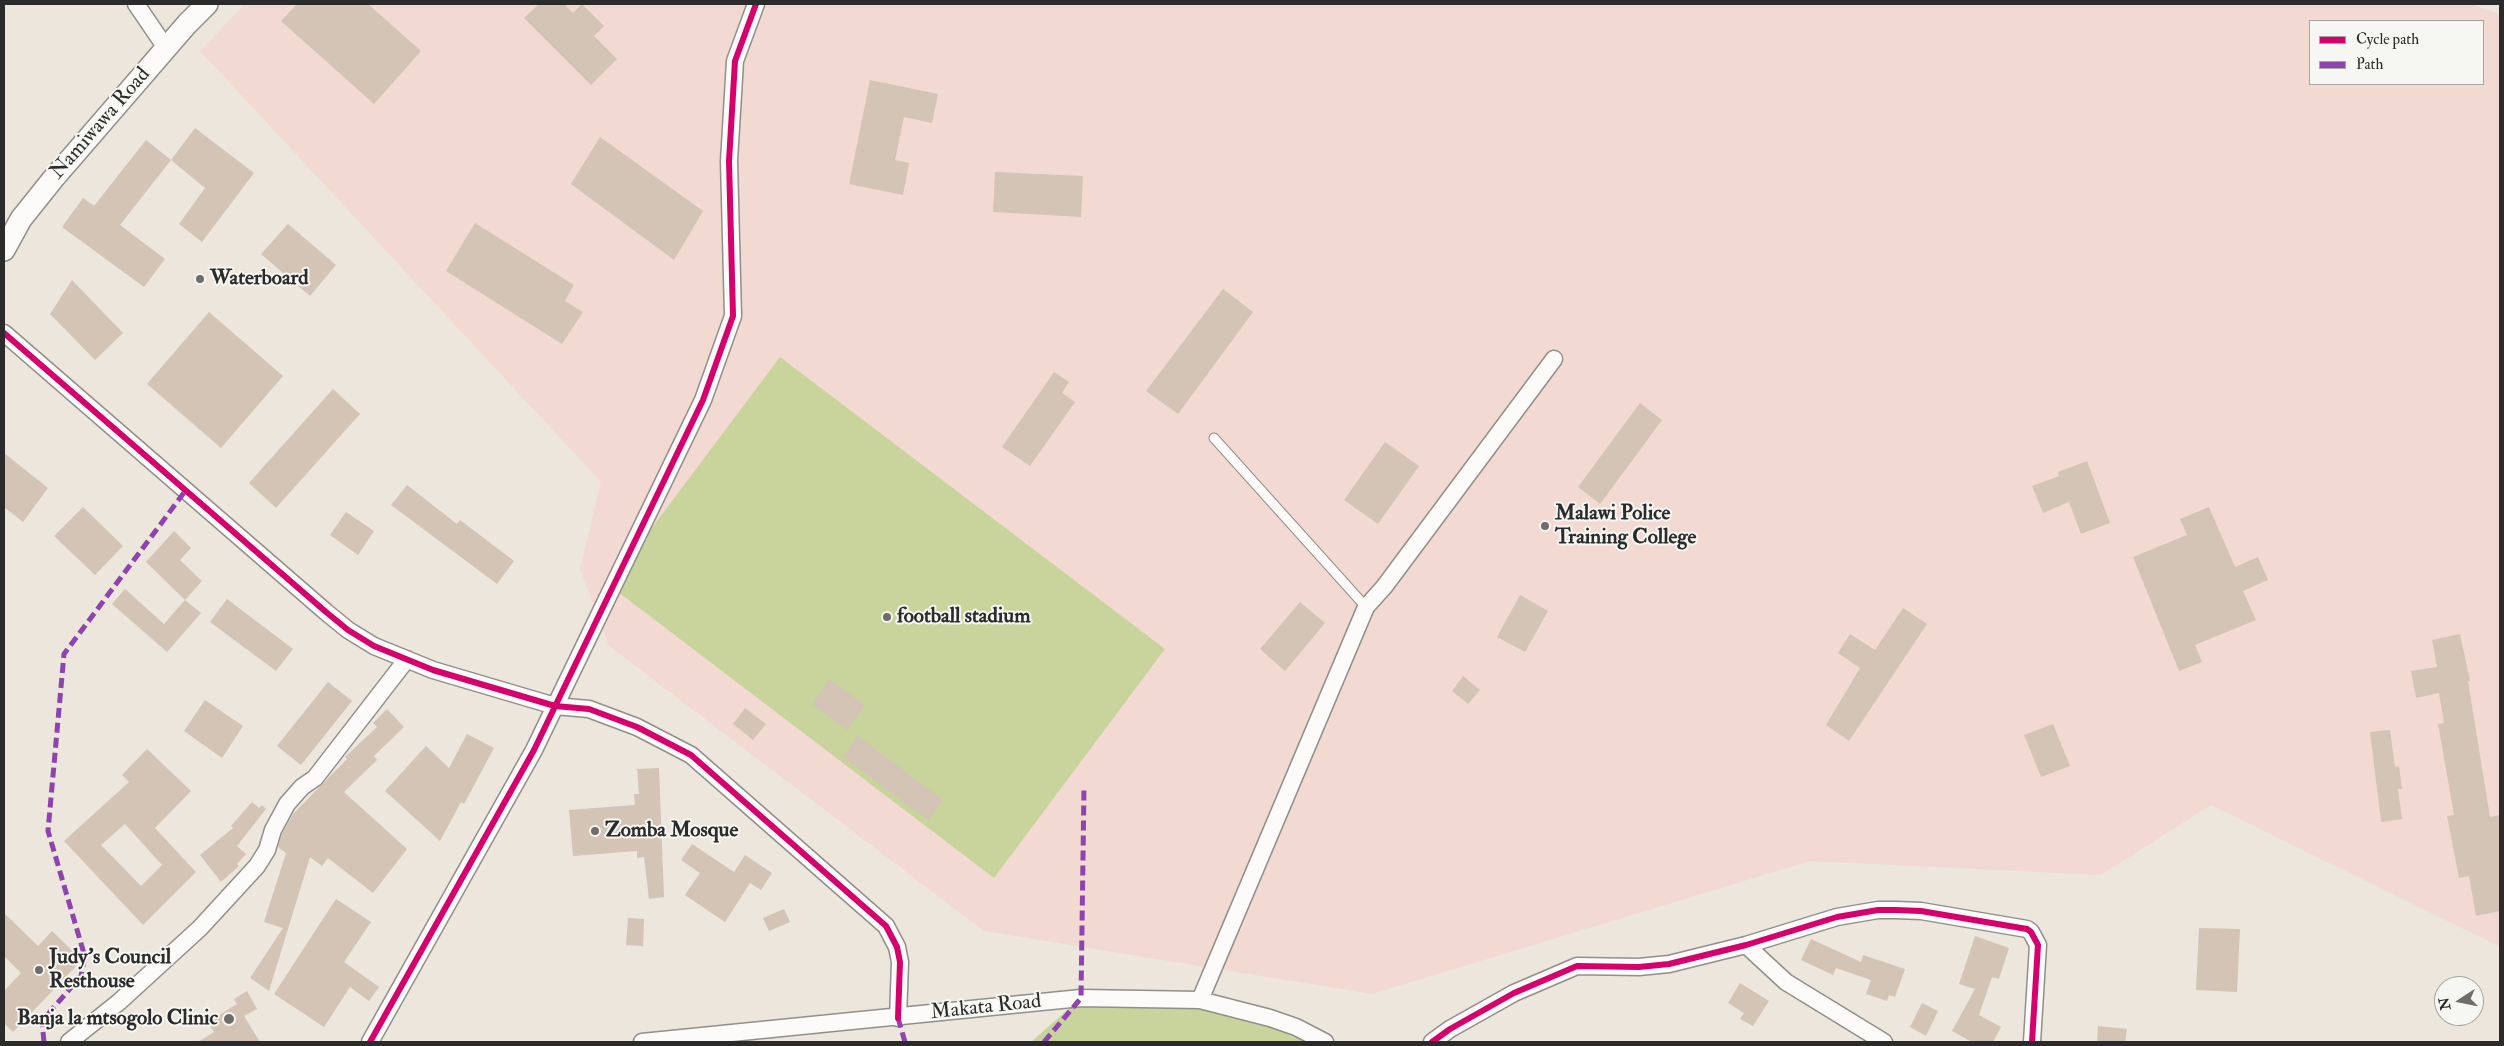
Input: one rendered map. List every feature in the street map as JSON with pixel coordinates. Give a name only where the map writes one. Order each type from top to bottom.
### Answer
[{"type":"street","points":[[136,4],[166,48]]},
{"type":"street","name":"Namiwawa Road","points":[[4,250],[21,219],[166,48],[207,4]]},
{"type":"street","points":[[370,1042],[534,750],[703,400],[733,316],[729,161],[735,61],[756,4]]},
{"type":"street","points":[[4,332],[348,630],[374,646],[433,670],[555,706],[597,712],[637,727],[691,755],[886,926],[892,934],[900,962],[898,1018]]},
{"type":"street","points":[[1200,1000],[1366,607],[1390,579],[1554,359]]},
{"type":"street","points":[[69,1042],[119,1002],[200,928],[257,866],[267,850],[273,830],[286,804],[302,787],[315,778],[407,660]]},
{"type":"street","points":[[1432,1042],[1450,1029],[1514,993],[1577,966],[1639,967],[1669,964],[1746,945],[1837,917],[1878,910],[1920,911],[2027,929],[2034,935],[2038,944],[2032,1042]]},
{"type":"street","points":[[1746,945],[1786,982],[1884,1042]]},
{"type":"street","name":"Makata Road","points":[[642,1042],[898,1018],[1081,998],[1200,1000],[1270,1018],[1296,1027],[1325,1042]]},
{"type":"lane","points":[[1214,438],[1366,607]]},
{"type":"shaded area","name":"Malawi Police Training College","points":[[245,4],[2470,4],[2500,14],[2500,947],[2211,805],[2101,875],[1810,861],[1372,994],[984,931],[609,646],[580,569],[601,482],[200,51]]},
{"type":"green space","name":"football stadium","points":[[780,357],[1165,649],[994,878],[609,585]]},
{"type":"green space","points":[[1081,998],[1200,1000],[1321,1042],[1031,1042]]},
{"type":"building","points":[[297,4],[368,4],[421,51],[374,104],[281,21]]},
{"type":"building","points":[[539,4],[564,4],[573,13],[582,4],[604,26],[594,36],[617,59],[591,85],[524,18]]},
{"type":"building","points":[[870,80],[938,94],[932,123],[904,117],[895,160],[909,163],[903,195],[849,184]]},
{"type":"building","points":[[195,128],[254,173],[202,242],[179,224],[205,188],[171,160]]},
{"type":"building","points":[[600,137],[703,211],[674,260],[571,184]]},
{"type":"building","points":[[146,140],[171,160],[120,225],[165,259],[144,287],[62,227],[83,198],[94,206]]},
{"type":"building","points":[[995,172],[1083,176],[1081,217],[993,212]]},
{"type":"building","points":[[475,223],[574,285],[565,301],[583,312],[562,344],[446,271]]},
{"type":"building","points":[[288,224],[336,265],[310,296],[261,254]]},
{"type":"building","points":[[72,280],[123,333],[95,360],[50,314]]},
{"type":"building","points":[[1223,289],[1253,312],[1178,414],[1146,391]]},
{"type":"building","points":[[209,312],[283,376],[221,448],[147,384]]},
{"type":"building","points":[[1054,372],[1069,382],[1062,393],[1075,402],[1030,466],[1002,447]]},
{"type":"building","points":[[333,389],[360,414],[276,508],[249,483]]},
{"type":"building","points":[[1640,403],[1662,420],[1600,504],[1578,487]]},
{"type":"building","points":[[1385,442],[1419,466],[1378,524],[1344,500]]},
{"type":"building","points":[[4,453],[48,488],[23,522],[4,507]]},
{"type":"building","points":[[2087,461],[2110,523],[2081,534],[2069,502],[2043,513],[2032,486],[2059,476],[2058,472]]},
{"type":"building","points":[[407,485],[457,524],[460,520],[514,561],[497,584],[391,505]]},
{"type":"building","points":[[83,507],[123,546],[95,575],[54,536]]},
{"type":"building","points":[[2209,507],[2235,567],[2258,557],[2268,580],[2243,591],[2256,620],[2195,645],[2202,662],[2179,671],[2133,557],[2187,535],[2180,519]]},
{"type":"building","points":[[346,512],[374,531],[358,555],[330,535]]},
{"type":"building","points":[[174,531],[191,548],[180,560],[202,581],[185,600],[146,562]]},
{"type":"building","points":[[125,589],[164,624],[185,600],[201,613],[167,652],[112,604]]},
{"type":"building","points":[[1520,595],[1548,611],[1525,652],[1497,637]]},
{"type":"building","points":[[227,599],[293,649],[276,671],[210,622]]},
{"type":"building","points":[[1300,602],[1325,623],[1285,671],[1260,649]]},
{"type":"building","points":[[1903,608],[1927,624],[1849,741],[1826,725],[1860,668],[1838,653],[1850,634],[1875,650]]},
{"type":"building","points":[[2460,634],[2470,681],[2468,681],[2490,817],[2500,815],[2500,911],[2476,916],[2469,876],[2459,878],[2447,816],[2454,815],[2438,724],[2444,723],[2439,693],[2416,698],[2411,671],[2437,667],[2432,640]]},
{"type":"building","points":[[1463,676],[1480,690],[1468,704],[1452,691]]},
{"type":"building","points":[[830,679],[865,706],[847,730],[812,704]]},
{"type":"building","points":[[328,682],[352,701],[301,765],[277,746]]},
{"type":"building","points":[[205,700],[243,726],[222,758],[184,731]]},
{"type":"building","points":[[745,708],[766,724],[753,740],[733,724]]},
{"type":"building","points":[[387,709],[404,727],[374,756],[377,760],[344,792],[407,849],[373,893],[328,858],[322,866],[310,857],[269,991],[250,978],[283,928],[264,922],[286,853],[278,847],[282,834],[293,814],[347,759],[345,757],[377,727],[373,723]]},
{"type":"building","points":[[2053,724],[2070,766],[2041,777],[2024,735]]},
{"type":"building","points":[[2390,730],[2395,767],[2399,766],[2402,789],[2398,789],[2402,819],[2381,822],[2370,732]]},
{"type":"building","points":[[467,734],[494,748],[464,804],[461,802],[440,841],[385,791],[426,746],[449,768]]},
{"type":"building","points":[[858,736],[943,800],[928,820],[843,757]]},
{"type":"building","points":[[147,749],[191,791],[155,828],[196,872],[143,925],[64,841],[129,782],[122,775]],"holes":[[[125,824],[162,865],[141,886],[101,845]]]},
{"type":"building","points":[[659,768],[664,897],[649,899],[644,857],[637,858],[637,851],[573,856],[569,810],[635,805],[634,794],[639,794],[637,769]]},
{"type":"building","points":[[252,802],[259,808],[262,805],[266,809],[237,846],[246,854],[237,864],[239,866],[221,882],[200,855],[233,828],[231,826]]},
{"type":"building","points":[[692,844],[734,872],[745,855],[772,873],[761,890],[750,883],[725,922],[685,895],[700,873],[681,860]]},
{"type":"building","points":[[336,899],[371,922],[344,962],[379,987],[369,1001],[350,987],[324,1027],[274,994]]},
{"type":"building","points":[[784,909],[790,922],[769,931],[763,918]]},
{"type":"building","points":[[4,913],[38,946],[52,931],[82,960],[13,1032],[4,1023],[4,991],[21,973],[4,956]]},
{"type":"building","points":[[628,918],[644,919],[643,946],[626,945]]},
{"type":"building","points":[[2199,928],[2240,929],[2237,992],[2196,990]]},
{"type":"building","points":[[1975,936],[2009,948],[1999,979],[1992,977],[1979,1015],[2001,1027],[1993,1042],[1972,1042],[1952,1031],[1975,989],[1959,984]]},
{"type":"building","points":[[1811,939],[1861,962],[1863,955],[1905,969],[1895,997],[1889,995],[1887,1001],[1866,994],[1871,980],[1836,968],[1833,975],[1801,960]]},
{"type":"building","points":[[1740,983],[1769,1001],[1753,1026],[1740,1019],[1744,1013],[1728,1003]]},
{"type":"building","name":"Banja la mtsogolo Clinic","points":[[247,991],[257,1009],[244,1016],[260,1042],[198,1042],[214,1032],[208,1022],[237,1004],[234,999]]},
{"type":"building","points":[[1922,1003],[1938,1011],[1926,1036],[1910,1027]]},
{"type":"building","points":[[2098,1026],[2127,1029],[2125,1042],[2097,1042]]},
{"type":"marked path","points":[[44,1042],[42,1021],[81,976],[85,957],[48,831],[64,654],[186,490]]},
{"type":"marked path","points":[[1044,1042],[1081,998],[1084,787]]},
{"type":"marked path","points":[[898,1018],[905,1042]]},
{"type":"cycle path","points":[[370,1042],[534,750],[703,400],[733,316],[729,161],[735,61],[756,4]]},
{"type":"cycle path","points":[[4,333],[326,612],[348,630],[374,646],[433,670],[555,706],[589,709],[637,727],[691,755],[886,926],[897,947],[900,962],[898,1018]]},
{"type":"cycle path","points":[[1432,1042],[1450,1029],[1514,993],[1577,966],[1639,967],[1669,964],[1746,945],[1837,917],[1878,910],[1921,911],[2027,929],[2031,932],[2038,945],[2032,1042]]},
{"type":"place","name":"Waterboard","points":[[200,279]]},
{"type":"place","name":"Malawi Police Training College","points":[[1545,526]]},
{"type":"place","name":"football stadium","points":[[887,617]]},
{"type":"place","name":"Zomba Mosque","points":[[595,831]]},
{"type":"place","name":"Judy's Council Resthouse","points":[[39,970]]},
{"type":"place","name":"Banja la mtsogolo Clinic","points":[[229,1019]]}]
